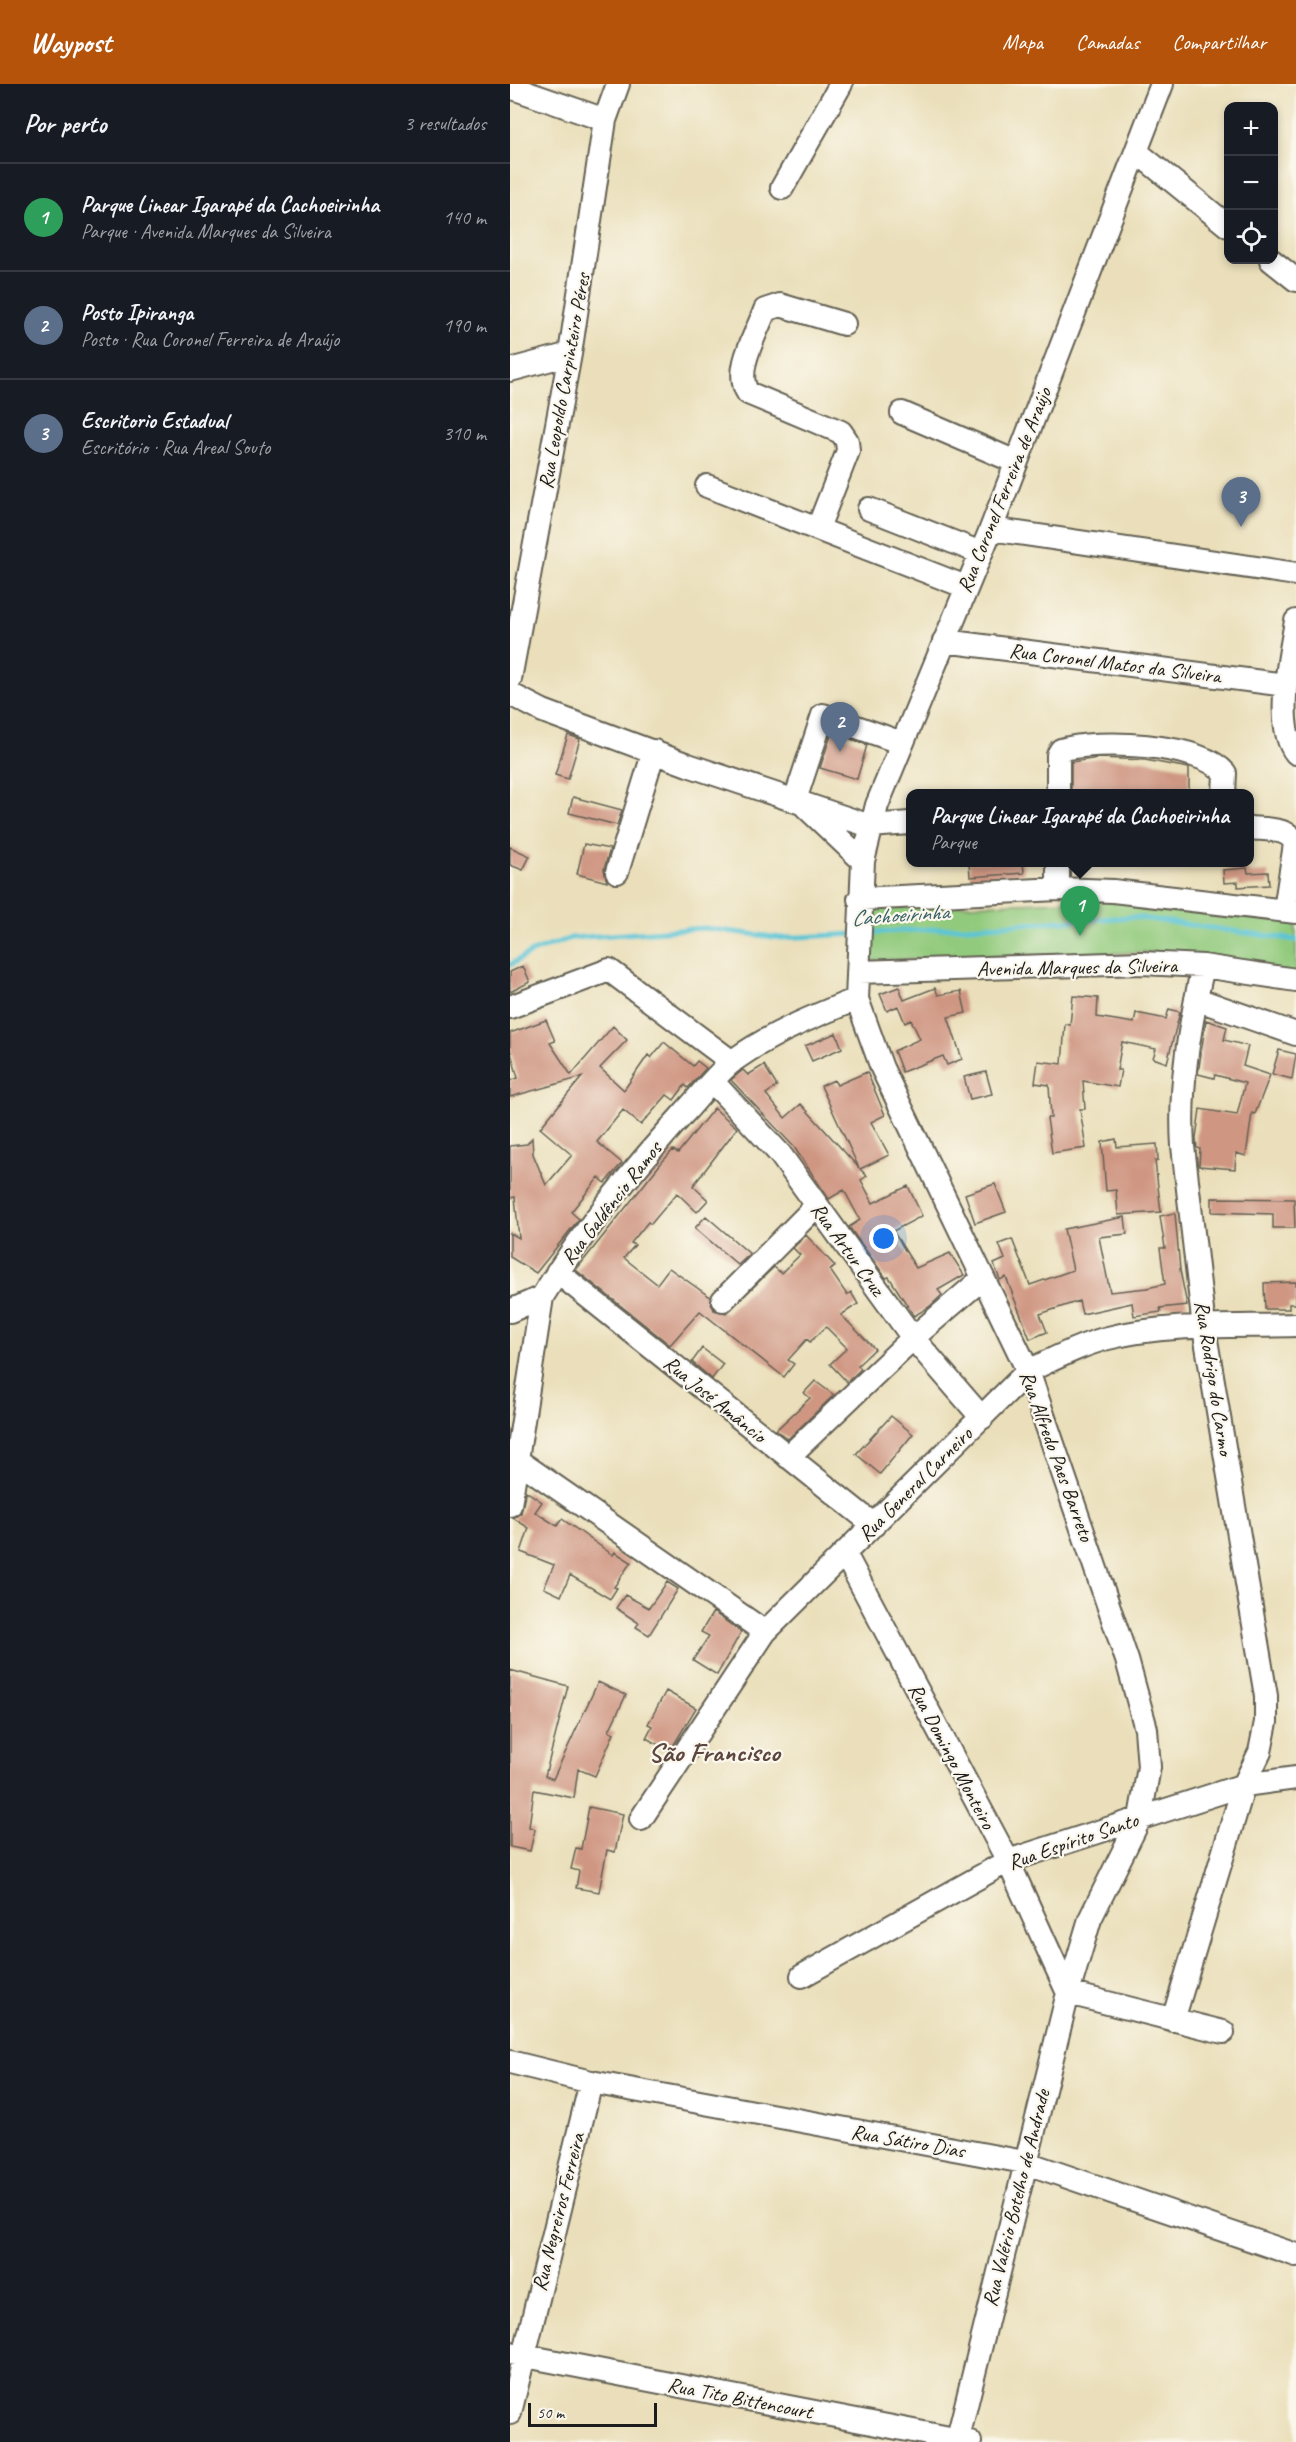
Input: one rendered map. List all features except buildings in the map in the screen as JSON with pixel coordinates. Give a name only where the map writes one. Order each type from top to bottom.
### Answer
[{"type":"street","name":"Rua Leopoldo Carpinteiro Péres","points":[[510,679],[570,354],[605,120],[618,84]]},
{"type":"street","points":[[782,188],[841,84]]},
{"type":"street","name":"Rua Coronel Ferreira de Araújo","points":[[858,967],[859,907],[863,861],[870,826],[991,529],[1138,153],[1162,84]]},
{"type":"street","points":[[510,87],[605,120]]},
{"type":"street","points":[[1138,153],[1224,223]]},
{"type":"street","points":[[1276,264],[1296,280]]},
{"type":"street","points":[[818,528],[848,452],[847,441],[841,432],[748,393],[743,385],[742,373],[765,310],[771,306],[780,305],[844,324]]},
{"type":"street","points":[[510,370],[570,354]]},
{"type":"street","points":[[902,413],[1016,462]]},
{"type":"street","points":[[707,486],[966,587]]},
{"type":"street","points":[[869,509],[981,553]]},
{"type":"street","points":[[991,529],[1296,574]]},
{"type":"street","points":[[1296,621],[1286,685],[1285,724],[1296,753]]},
{"type":"street","name":"Rua Coronel Matos da Silveira","points":[[944,641],[1286,685]]},
{"type":"street","points":[[510,694],[543,711],[870,826],[906,824]]},
{"type":"street","points":[[798,801],[823,715],[902,743]]},
{"type":"street","points":[[1058,789],[1060,750],[1108,746],[1132,746],[1199,756],[1220,767],[1225,773],[1224,789]]},
{"type":"street","points":[[617,872],[654,751]]},
{"type":"street","points":[[798,801],[863,861]]},
{"type":"street","points":[[859,907],[1058,889],[1113,891],[1291,911],[1295,844],[1293,837],[1288,833],[1254,829]]},
{"type":"street","points":[[1058,867],[1058,889]]},
{"type":"street","name":"Avenida Marques da Silveira","points":[[858,967],[1142,963],[1203,966],[1296,980]]},
{"type":"street","name":"Rua Rodrigo do Carmo","points":[[1173,2020],[1244,1785],[1260,1752],[1266,1722],[1266,1696],[1204,1328],[1181,1117],[1184,1074],[1203,966]]},
{"type":"street","name":"Rua Alfredo Paes Barreto","points":[[858,967],[857,999],[882,1068],[1028,1371],[1139,1698],[1149,1767],[1140,1818],[1101,1893],[1079,1954]]},
{"type":"street","points":[[510,1007],[609,970],[732,1062]]},
{"type":"street","name":"Rua Galdêncio Ramos","points":[[510,1505],[542,1297],[557,1272],[598,1213],[732,1062],[761,1042],[807,1018],[857,999]]},
{"type":"street","points":[[1196,999],[1296,1034]]},
{"type":"street","name":"Rua Artur Cruz","points":[[713,1082],[780,1154],[913,1338],[982,1418]]},
{"type":"street","points":[[723,1300],[816,1206]]},
{"type":"street","name":"Rua José Amâncio","points":[[557,1272],[874,1525]]},
{"type":"street","points":[[788,1457],[913,1338],[983,1278]]},
{"type":"street","points":[[510,1311],[542,1297]]},
{"type":"street","name":"Rua General Carneiro","points":[[641,1819],[765,1632],[1028,1371],[1069,1351],[1107,1338],[1141,1332],[1296,1325]]},
{"type":"street","points":[[517,1460],[765,1632]]},
{"type":"street","name":"Rua Domingo Monteiro","points":[[845,1554],[1008,1861],[1068,1993]]},
{"type":"street","name":"Rua Espírito Santo","points":[[802,1976],[1008,1861],[1244,1785],[1296,1778]]},
{"type":"street","name":"Rua Valério Botelho de Andrade","points":[[961,2441],[1024,2162],[1079,1954]]},
{"type":"street","points":[[1068,1993],[1223,2032]]},
{"type":"street","name":"Rua Sátiro Dias","points":[[510,2062],[591,2082],[1024,2162],[1296,2255]]},
{"type":"street","name":"Rua Negreiros Ferreira","points":[[510,2413],[516,2355],[591,2082]]},
{"type":"street","name":"Rua Tito Bittencourt","points":[[516,2355],[961,2441]]},
{"type":"green space","points":[[1143,898],[1296,920],[1296,975],[1144,952],[864,961],[865,909]]},
{"type":"waterway","name":"Cachoeirinha","points":[[865,933],[1134,917],[1296,940]]},
{"type":"waterway","name":"Cachoeirinha","points":[[510,965],[532,952],[571,938],[704,928],[781,938],[855,934]]},
{"type":"place","name":"Escritorio Estadual","points":[[1241,527]]},
{"type":"place","name":"Posto Ipiranga","points":[[840,752]]},
{"type":"place","name":"Parque Linear Igarapé da Cachoeirinha","points":[[1080,936]]},
{"type":"district","name":"São Francisco","points":[[714,1752]]}]
